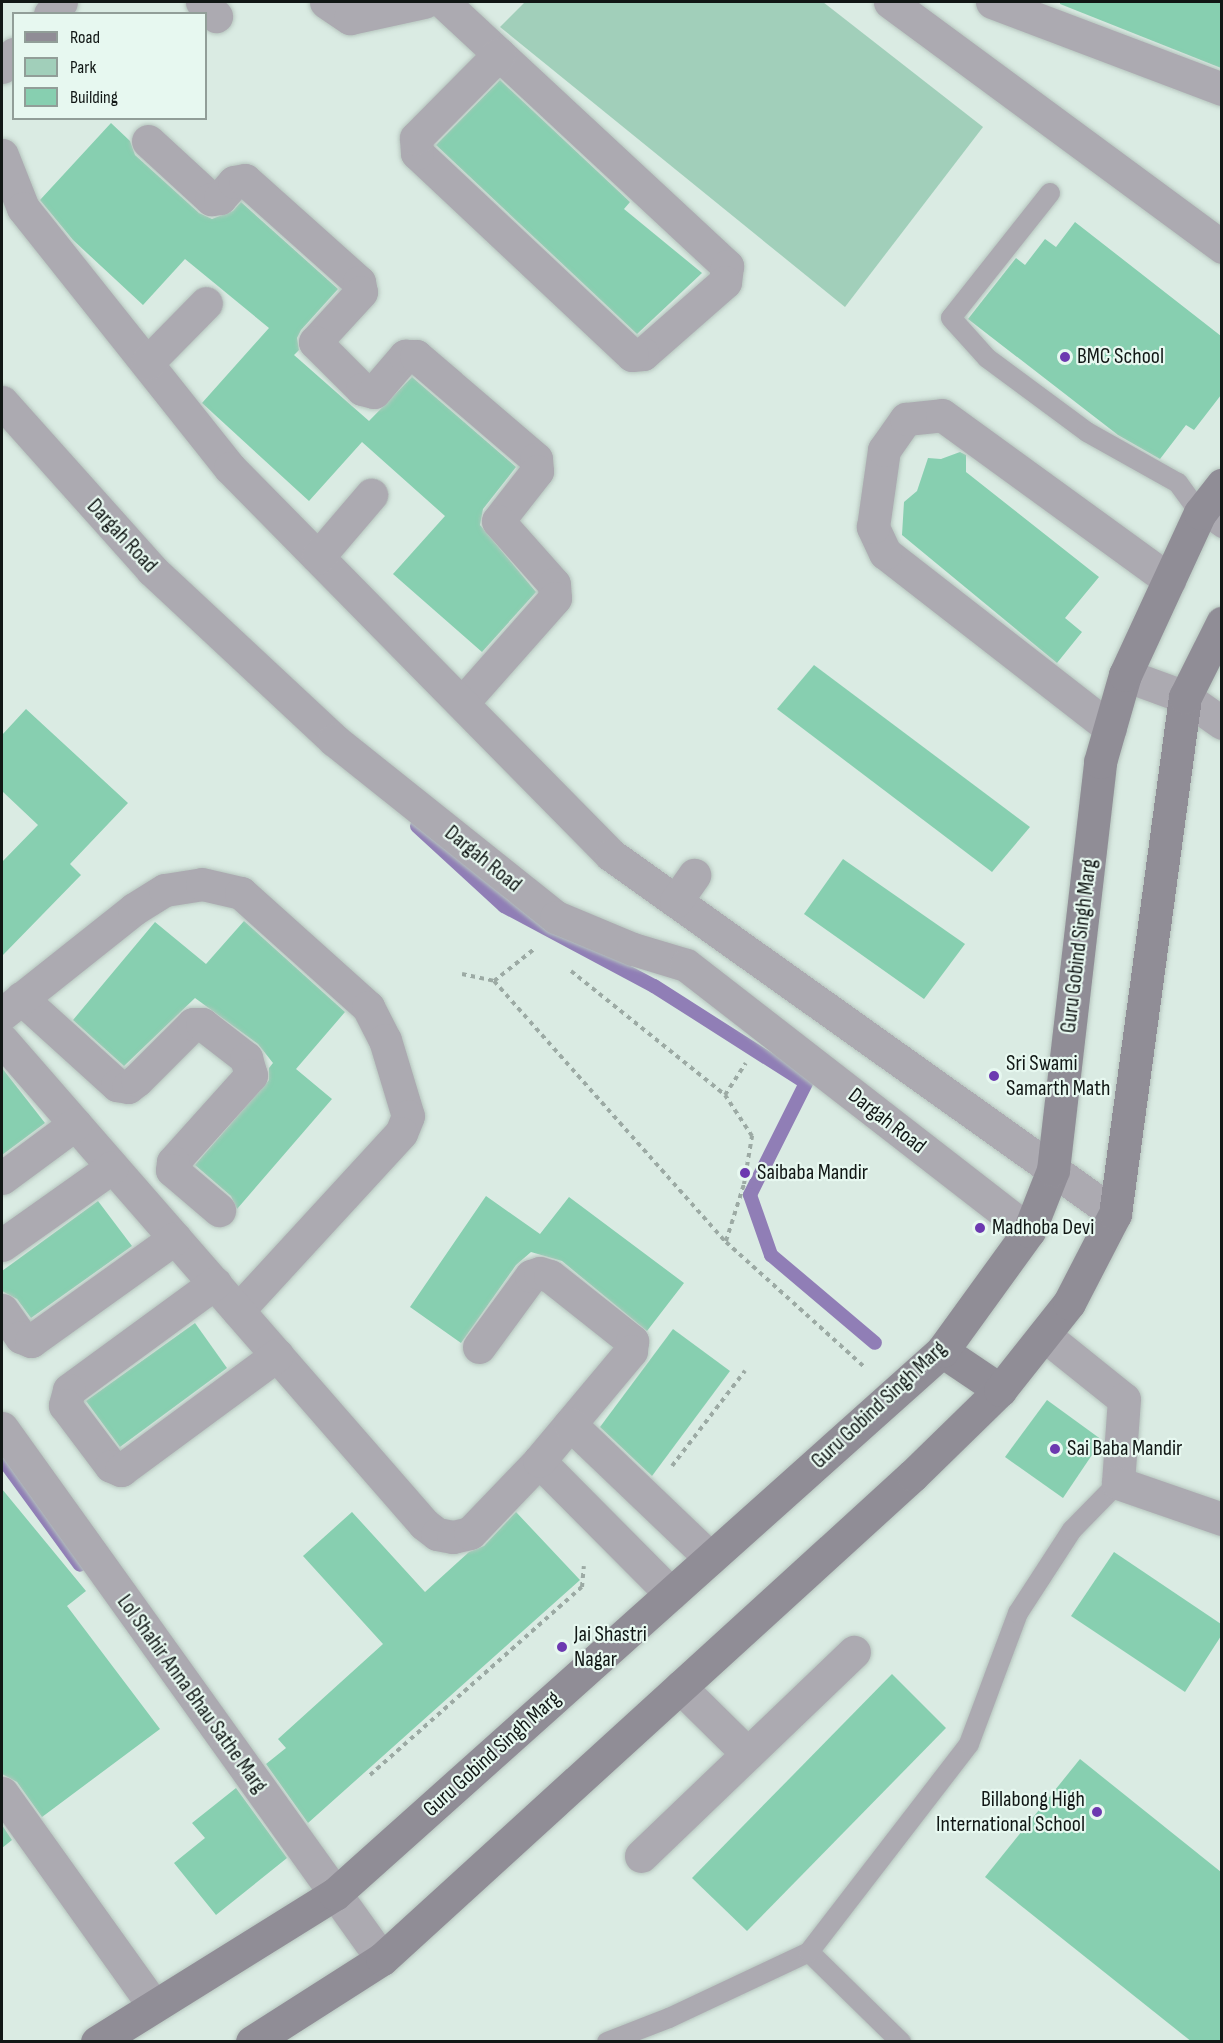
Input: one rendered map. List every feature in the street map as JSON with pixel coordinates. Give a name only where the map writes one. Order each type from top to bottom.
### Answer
[{"type":"street","points":[[326,2],[351,18],[424,2]]},
{"type":"street","points":[[443,2],[499,54],[727,266],[729,274],[725,282],[643,354],[632,355],[417,153],[416,138],[499,54]]},
{"type":"street","points":[[890,2],[925,13],[1221,247]]},
{"type":"street","points":[[992,2],[1221,89]]},
{"type":"street","points":[[148,141],[211,199],[220,198],[239,180],[244,180],[358,282],[361,292],[315,342],[362,389],[374,392],[405,356],[416,356],[536,459],[537,471],[498,521],[554,584],[555,598],[462,703]]},
{"type":"street","points":[[2,155],[23,208],[230,468],[611,855],[685,888],[1053,1170],[1115,1214]]},
{"type":"street","points":[[147,363],[206,303]]},
{"type":"street","name":"Dargah Road","points":[[2,402],[152,570],[334,740],[556,917],[686,965],[1029,1231]]},
{"type":"street","points":[[1110,728],[885,553],[873,527],[884,450],[906,419],[942,415],[1169,580]]},
{"type":"street","name":"Guru Gobind Singh Marg","points":[[97,2042],[153,2005],[335,1894],[942,1351],[1029,1231],[1053,1170],[1100,762],[1125,675],[1169,580],[1210,520],[1221,485]]},
{"type":"street","points":[[318,557],[371,495]]},
{"type":"street","points":[[271,2037],[382,1959],[681,1687],[1000,1390],[1069,1303],[1115,1214],[1185,697],[1221,622]]},
{"type":"street","points":[[1125,675],[1185,697],[1221,723]]},
{"type":"street","points":[[219,1210],[172,1170],[173,1162],[250,1075],[246,1058],[202,1024],[193,1024],[128,1087],[117,1085],[11,1006],[134,909],[165,890],[202,884],[241,894],[368,1007],[385,1040],[408,1116],[400,1132],[238,1310]]},
{"type":"street","points":[[5,1051],[75,1124],[424,1524],[438,1534],[453,1537],[470,1533],[539,1461],[632,1351],[632,1341],[550,1276],[540,1273],[531,1276],[480,1347]]},
{"type":"street","points":[[2,1178],[75,1124]]},
{"type":"street","points":[[2,1245],[112,1167]]},
{"type":"street","points":[[2,1310],[21,1337],[32,1341],[175,1238]]},
{"type":"street","points":[[214,1283],[69,1390],[65,1404],[111,1466],[121,1470],[277,1354]]},
{"type":"street","points":[[1044,1335],[1124,1399],[1118,1483],[1221,1519]]},
{"type":"street","points":[[942,1351],[1000,1390]]},
{"type":"street","points":[[570,1424],[710,1558]]},
{"type":"street","name":"Lol Shahir Anna Bhau Sathe Marg","points":[[2,1428],[382,1959]]},
{"type":"street","points":[[539,1461],[671,1594]]},
{"type":"street","points":[[616,1539],[652,1502]]},
{"type":"street","points":[[641,1856],[854,1652]]},
{"type":"street","points":[[681,1687],[748,1754]]},
{"type":"street","points":[[2,1792],[153,2005]]},
{"type":"lane","points":[[1050,193],[951,318],[987,358],[1087,432],[1178,483],[1210,520]]},
{"type":"lane","points":[[607,2042],[669,2018],[809,1952],[969,1744],[1018,1613],[1072,1530],[1118,1483]]},
{"type":"lane","points":[[809,1952],[901,2042]]},
{"type":"path","points":[[494,981],[539,945]]},
{"type":"path","points":[[564,965],[725,1095],[752,1136],[744,1184],[726,1242]]},
{"type":"path","points":[[462,974],[494,981],[726,1242],[895,1394]]},
{"type":"path","points":[[725,1095],[769,1030]]},
{"type":"path","points":[[652,1502],[745,1371]]},
{"type":"path","points":[[370,1775],[582,1587],[585,1562],[616,1539]]},
{"type":"green space","points":[[525,2],[823,2],[983,127],[845,307],[500,27]]},
{"type":"building","points":[[1060,2],[1221,2],[1221,68],[1060,4]]},
{"type":"building","points":[[500,80],[630,202],[624,209],[702,273],[637,334],[436,145]]},
{"type":"building","points":[[111,123],[130,141],[135,155],[199,213],[212,219],[233,211],[241,202],[338,289],[301,330],[297,338],[299,350],[294,355],[369,421],[412,377],[516,467],[483,509],[480,525],[536,592],[482,652],[393,574],[445,516],[362,442],[309,501],[202,403],[269,328],[185,259],[143,305],[73,240],[40,200]]},
{"type":"building","points":[[1075,222],[1221,336],[1221,395],[1194,430],[1186,425],[1160,459],[1118,435],[968,319],[1016,258],[1025,265],[1045,239],[1056,247]]},
{"type":"building","points":[[960,452],[966,455],[966,472],[1099,577],[1065,618],[1082,632],[1057,663],[902,535],[904,502],[917,491],[928,458],[941,459]]},
{"type":"building","points":[[814,665],[1030,827],[992,872],[777,709]]},
{"type":"building","points":[[26,709],[128,803],[70,864],[81,875],[2,956],[2,862],[38,825],[2,791],[2,735]]},
{"type":"building","points":[[843,859],[965,944],[924,999],[804,914]]},
{"type":"building","points":[[244,921],[345,1012],[296,1069],[332,1099],[237,1209],[231,1196],[195,1165],[269,1080],[269,1068],[273,1063],[258,1044],[195,998],[124,1066],[73,1020],[155,922],[206,964]]},
{"type":"building","points":[[2,1068],[45,1123],[2,1155]]},
{"type":"building","points":[[486,1196],[540,1234],[569,1197],[684,1283],[647,1331],[562,1261],[531,1252],[516,1265],[461,1343],[410,1307]]},
{"type":"building","points":[[98,1201],[132,1246],[31,1318],[17,1299],[2,1291],[2,1271]]},
{"type":"building","points":[[195,1323],[227,1368],[120,1447],[86,1401]]},
{"type":"building","points":[[673,1329],[730,1371],[652,1476],[600,1427]]},
{"type":"building","name":"Sai Baba Mandir","points":[[1047,1400],[1102,1440],[1063,1498],[1005,1457]]},
{"type":"building","points":[[2,1489],[86,1591],[67,1606],[160,1729],[42,1817],[17,1782],[2,1774]]},
{"type":"building","points":[[352,1512],[425,1592],[469,1552],[484,1546],[516,1512],[580,1580],[308,1823],[266,1764],[286,1748],[278,1739],[383,1644],[303,1556]]},
{"type":"building","points":[[1114,1552],[1221,1624],[1221,1636],[1185,1692],[1071,1616]]},
{"type":"building","points":[[892,1674],[946,1728],[747,1931],[692,1878]]},
{"type":"building","points":[[1080,1759],[1221,1872],[1221,2042],[1192,2042],[985,1877]]},
{"type":"building","points":[[236,1788],[287,1858],[216,1915],[174,1863],[205,1838],[192,1823]]},
{"type":"building","points":[[2,1825],[12,1840],[2,1848]]},
{"type":"waterway","points":[[417,826],[504,906],[654,986],[806,1083],[750,1195],[771,1255],[875,1343]]},
{"type":"waterway","points":[[2,1458],[80,1565]]},
{"type":"place","name":"BMC School","points":[[1065,357]]},
{"type":"place","name":"Sri Swami Samarth Math","points":[[994,1076]]},
{"type":"place","name":"Saibaba Mandir","points":[[745,1173]]},
{"type":"place","name":"Madhoba Devi","points":[[980,1228]]},
{"type":"place","name":"Sai Baba Mandir","points":[[1055,1449]]},
{"type":"place","name":"Jai Shastri Nagar","points":[[562,1647]]},
{"type":"place","name":"Billabong High International School","points":[[1097,1812]]}]
